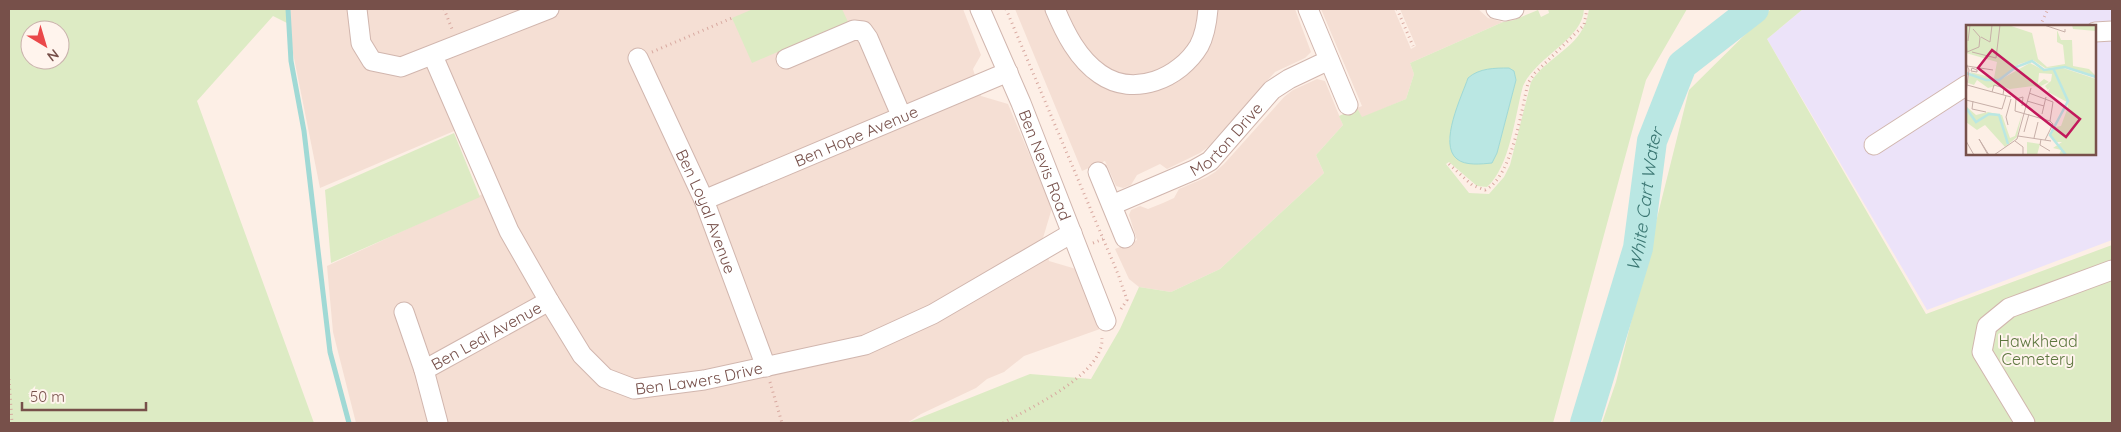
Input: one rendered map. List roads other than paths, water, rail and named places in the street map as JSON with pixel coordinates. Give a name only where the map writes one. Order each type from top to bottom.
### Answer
[{"type":"street","points":[[358,9],[361,42],[372,61],[401,67],[549,9]]},
{"type":"street","name":"Ben Nevis Road","points":[[980,9],[1008,72],[1106,321]]},
{"type":"street","points":[[1055,9],[1062,26],[1077,51],[1100,75],[1116,82],[1149,84],[1165,78],[1183,65],[1200,45],[1206,27],[1208,9]]},
{"type":"street","points":[[1308,9],[1348,104]]},
{"type":"street","points":[[1496,9],[1514,9]]},
{"type":"street","points":[[786,59],[854,30],[862,31],[868,38],[901,115]]},
{"type":"street","points":[[2096,32],[2112,31]]},
{"type":"street","name":"Ben Lawers Drive","points":[[433,56],[510,231],[549,302],[582,355],[605,378],[634,389],[704,380],[865,345],[933,314],[1072,233]]},
{"type":"street","name":"Ben Loyal Avenue","points":[[638,58],[704,200],[766,367]]},
{"type":"street","name":"Morton Drive","points":[[1112,205],[1194,170],[1210,161],[1272,90],[1289,78],[1329,60]]},
{"type":"street","name":"Ben Hope Avenue","points":[[704,200],[901,115],[1008,72]]},
{"type":"street","points":[[1874,146],[1966,86]]},
{"type":"street","points":[[1098,172],[1125,238]]},
{"type":"street","points":[[2024,423],[1982,352],[1987,326],[2009,308],[2112,270]]},
{"type":"street","name":"Ben Ledi Avenue","points":[[424,370],[549,302]]},
{"type":"street","name":"Ben Ledi Avenue","points":[[404,312],[424,370],[438,423]]},
{"type":"water","points":[[1509,68],[1514,71],[1516,80],[1497,153],[1492,163],[1474,164],[1460,161],[1452,152],[1450,143],[1451,132],[1453,120],[1468,78],[1482,70]]},
{"type":"waterway","points":[[288,9],[291,61],[304,131],[330,352],[349,423]]},
{"type":"waterway","name":"White Cart Water","points":[[1585,423],[1638,248],[1652,141],[1682,65],[1754,9]]},
{"type":"park label","name":"Hawkhead Cemetery","points":[[2038,350]]}]
